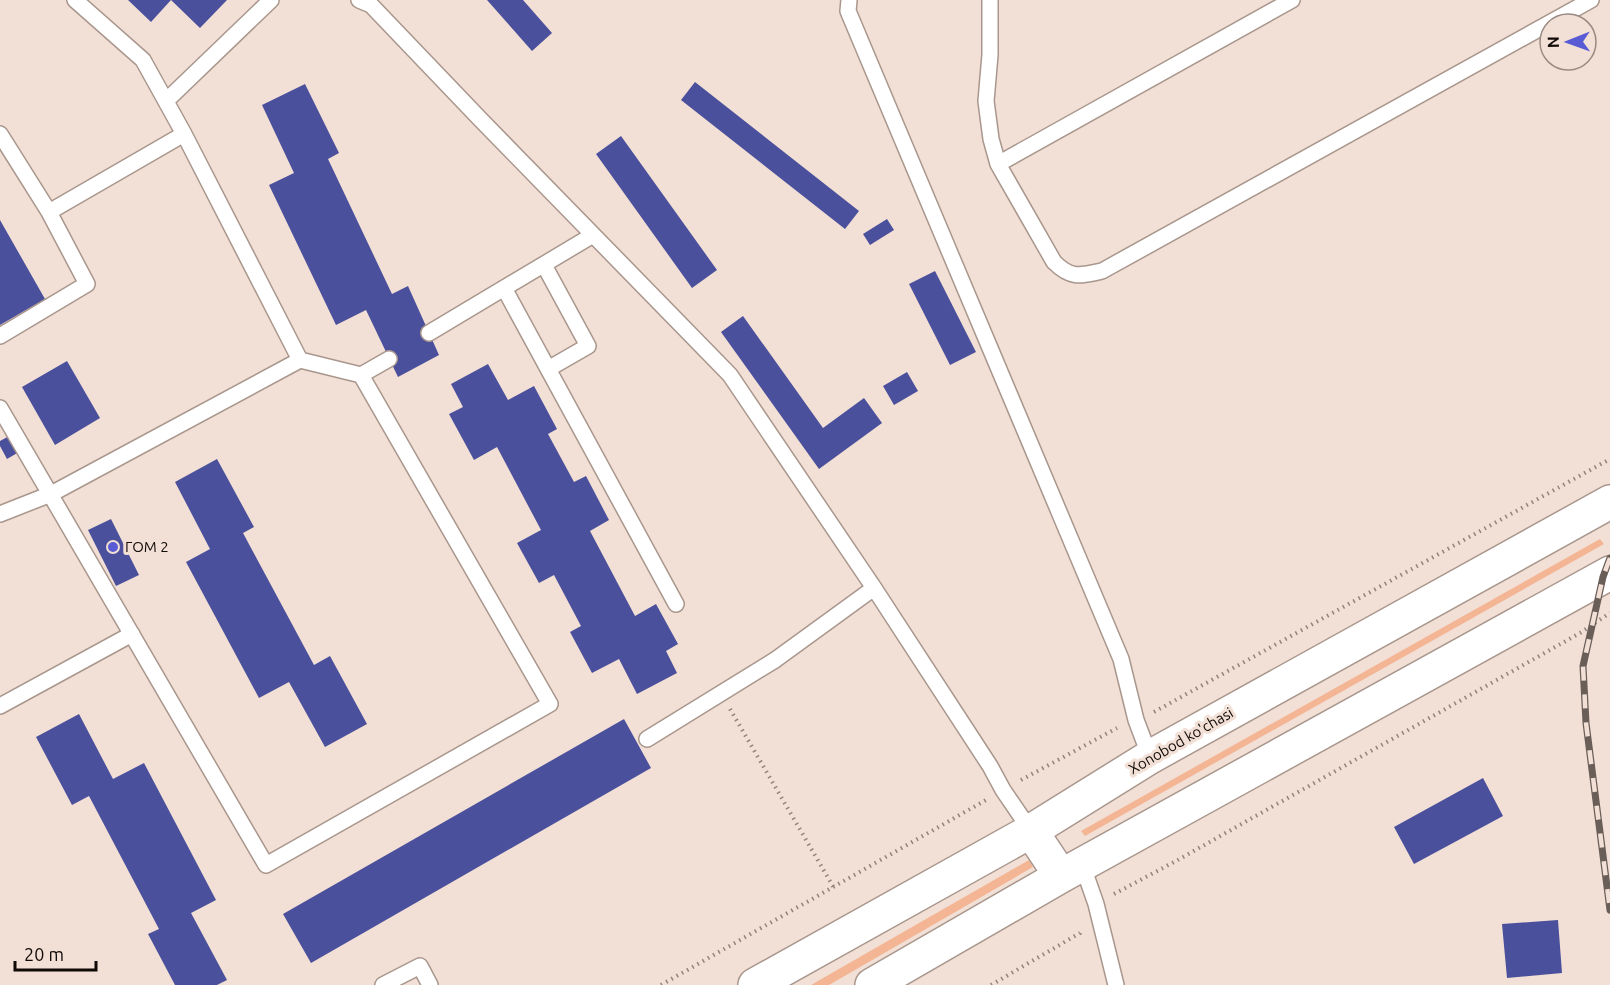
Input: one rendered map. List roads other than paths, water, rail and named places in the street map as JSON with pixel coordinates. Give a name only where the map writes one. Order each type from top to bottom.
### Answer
[{"type":"street","name":"Xonobod ko'chasi","points":[[755,985],[1031,831],[1150,757],[1610,502]]},
{"type":"street","points":[[872,985],[1071,870],[1610,573]]},
{"type":"street","points":[[1031,831],[1071,870]]},
{"type":"lane","points":[[75,0],[143,60],[184,134],[300,360]]},
{"type":"lane","points":[[166,101],[270,0]]},
{"type":"lane","points":[[359,0],[371,5],[730,375],[874,588],[1031,831]]},
{"type":"lane","points":[[990,0],[990,55],[986,101],[991,139],[998,164],[1054,262],[1064,273],[1075,276],[1102,271],[1591,0]]},
{"type":"lane","points":[[998,164],[1292,0]]},
{"type":"lane","points":[[846,3],[1121,659],[1136,720],[1150,757]]},
{"type":"lane","points":[[0,134],[49,212],[87,284],[0,336]]},
{"type":"lane","points":[[49,212],[184,134]]},
{"type":"lane","points":[[429,333],[593,235]]},
{"type":"lane","points":[[544,264],[588,346],[548,369]]},
{"type":"lane","points":[[504,288],[676,604]]},
{"type":"lane","points":[[0,514],[51,494],[300,360],[361,375],[389,359]]},
{"type":"lane","points":[[0,408],[266,866],[550,704],[361,375]]},
{"type":"lane","points":[[647,739],[775,660],[874,588]]},
{"type":"lane","points":[[0,706],[132,634]]},
{"type":"lane","points":[[1071,870],[1096,904],[1116,985]]},
{"type":"lane","points":[[383,985],[420,966],[430,985]]},
{"type":"railway","points":[[1610,558],[1603,577],[1583,666],[1586,723],[1610,910]]},
{"type":"place","name":"ГОМ 2","points":[[113,547]]}]
